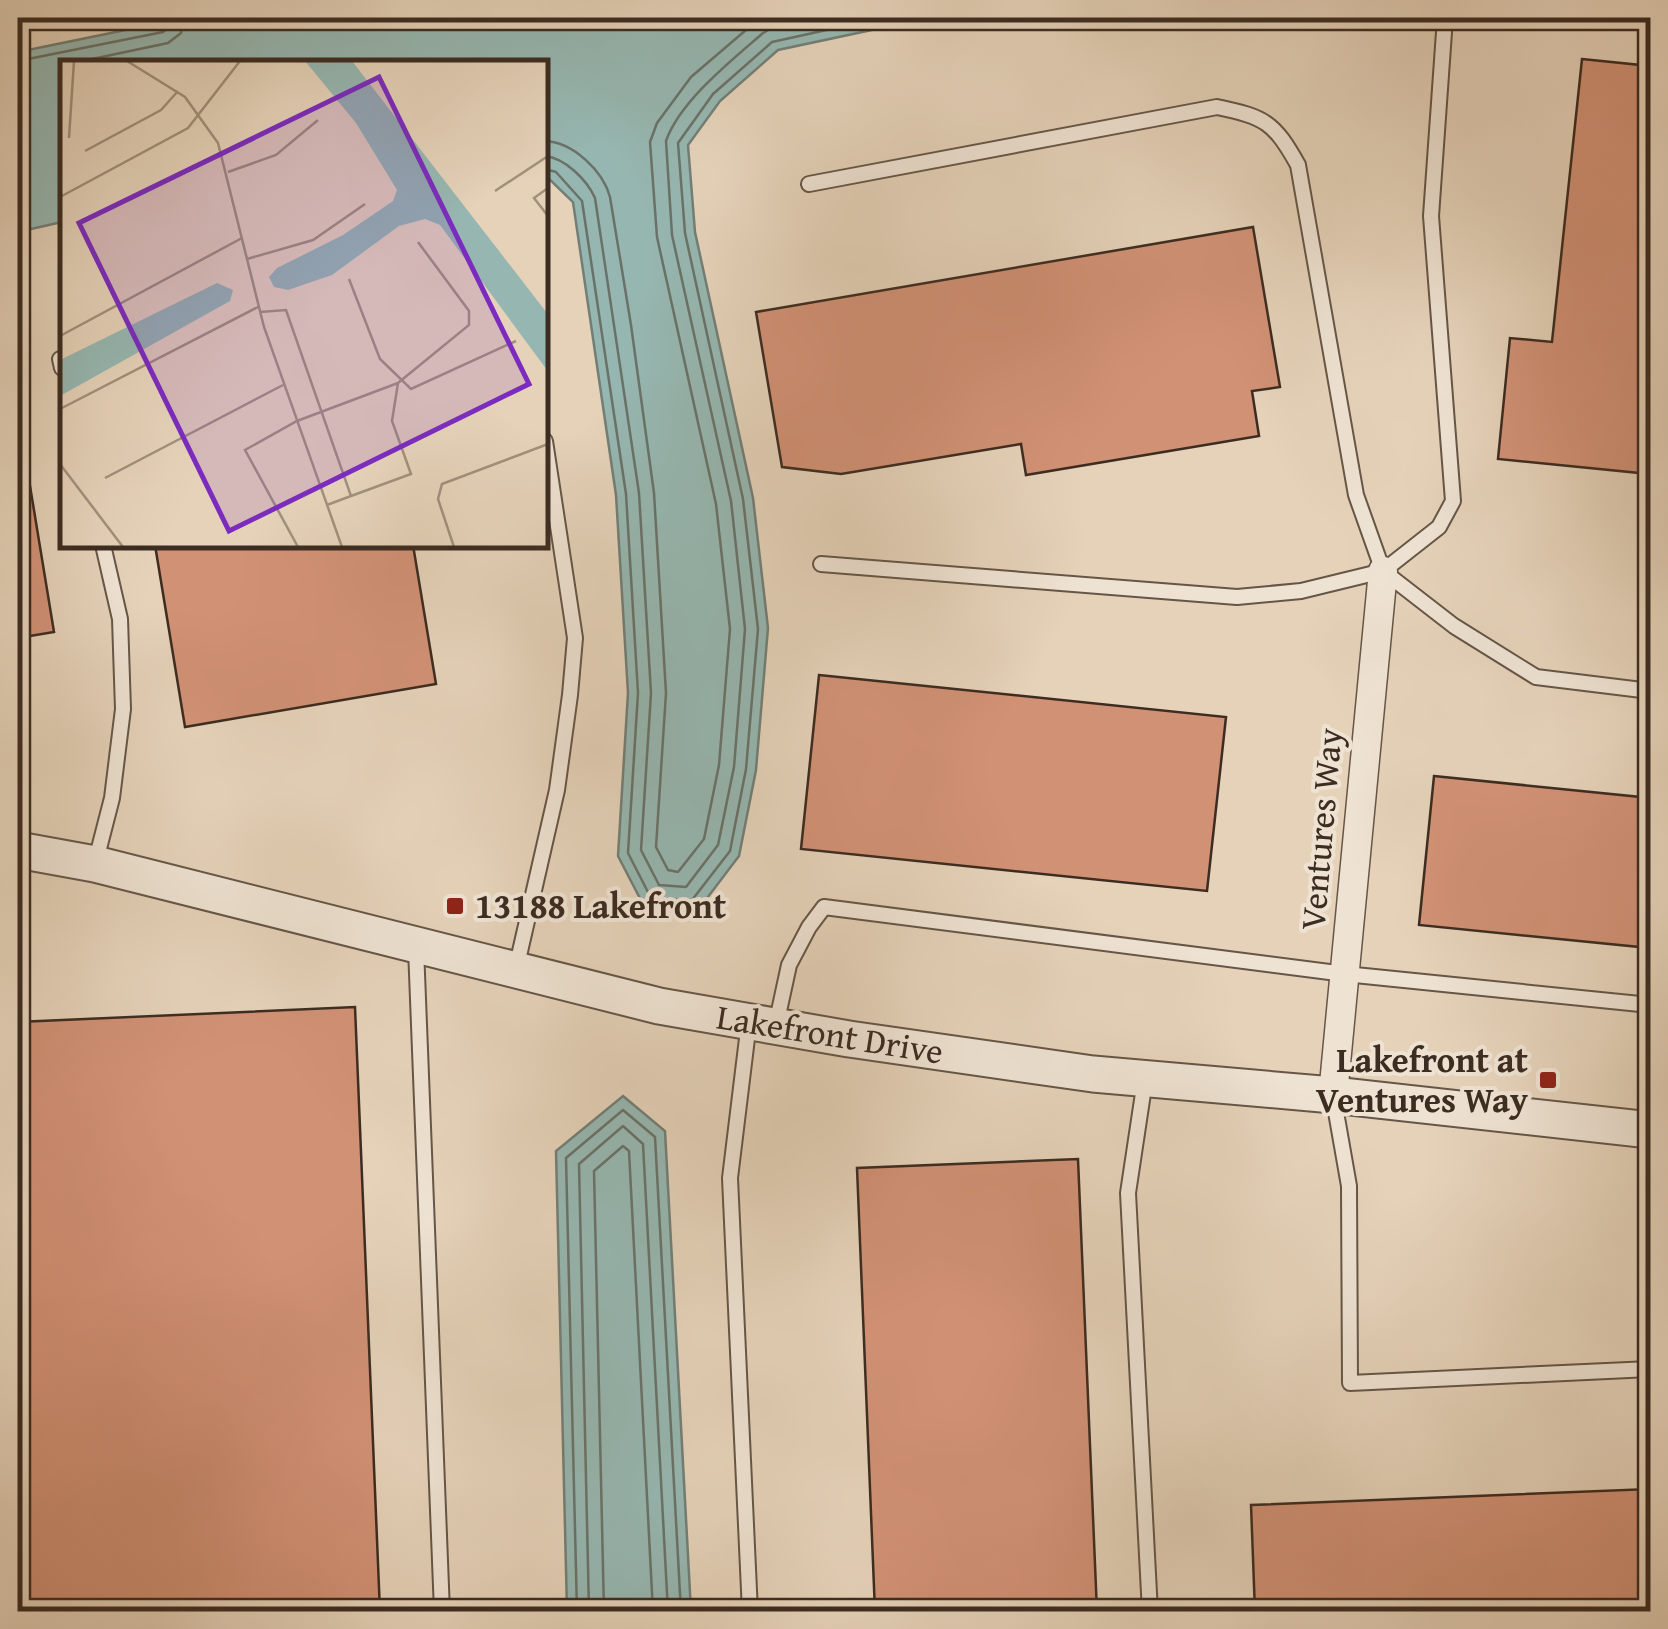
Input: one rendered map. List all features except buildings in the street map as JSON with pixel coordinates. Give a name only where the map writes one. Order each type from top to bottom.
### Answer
[{"type":"street","name":"Ventures Way","points":[[1333,1095],[1383,571]]},
{"type":"street","name":"Lakefront Drive","points":[[22,850],[94,864],[658,1006],[1037,1066],[1650,1130]]},
{"type":"lane","points":[[820,564],[1237,597],[1301,591],[1383,571],[1439,527],[1454,501],[1431,216],[1445,18]]},
{"type":"lane","points":[[809,184],[1218,107],[1254,114],[1281,135],[1298,165],[1356,495],[1383,571],[1454,626],[1536,677],[1650,691]]},
{"type":"lane","points":[[516,970],[557,790],[574,638],[548,460]]},
{"type":"lane","points":[[94,864],[112,798],[123,710],[120,619],[104,548]]},
{"type":"lane","points":[[750,1612],[730,1178],[763,1024],[789,965],[824,907],[1344,974],[1650,1005]]},
{"type":"lane","points":[[416,944],[442,1612]]},
{"type":"lane","points":[[1145,1079],[1128,1193],[1150,1612]]},
{"type":"lane","points":[[1333,1095],[1350,1186],[1350,1383],[1650,1369]]},
{"type":"water","points":[[184,18],[928,18],[778,50],[720,101],[688,145],[695,232],[753,498],[768,628],[756,770],[739,856],[698,910],[645,908],[618,856],[628,693],[616,495],[573,202],[548,178],[548,60],[60,60],[60,222],[18,232],[18,52]]},
{"type":"water","points":[[623,1096],[665,1131],[691,1611],[567,1611],[556,1151]]},
{"type":"place","name":"13188 Lakefront","points":[[455,906]]},
{"type":"place","name":"Lakefront at Ventures Way","points":[[1548,1080]]}]
